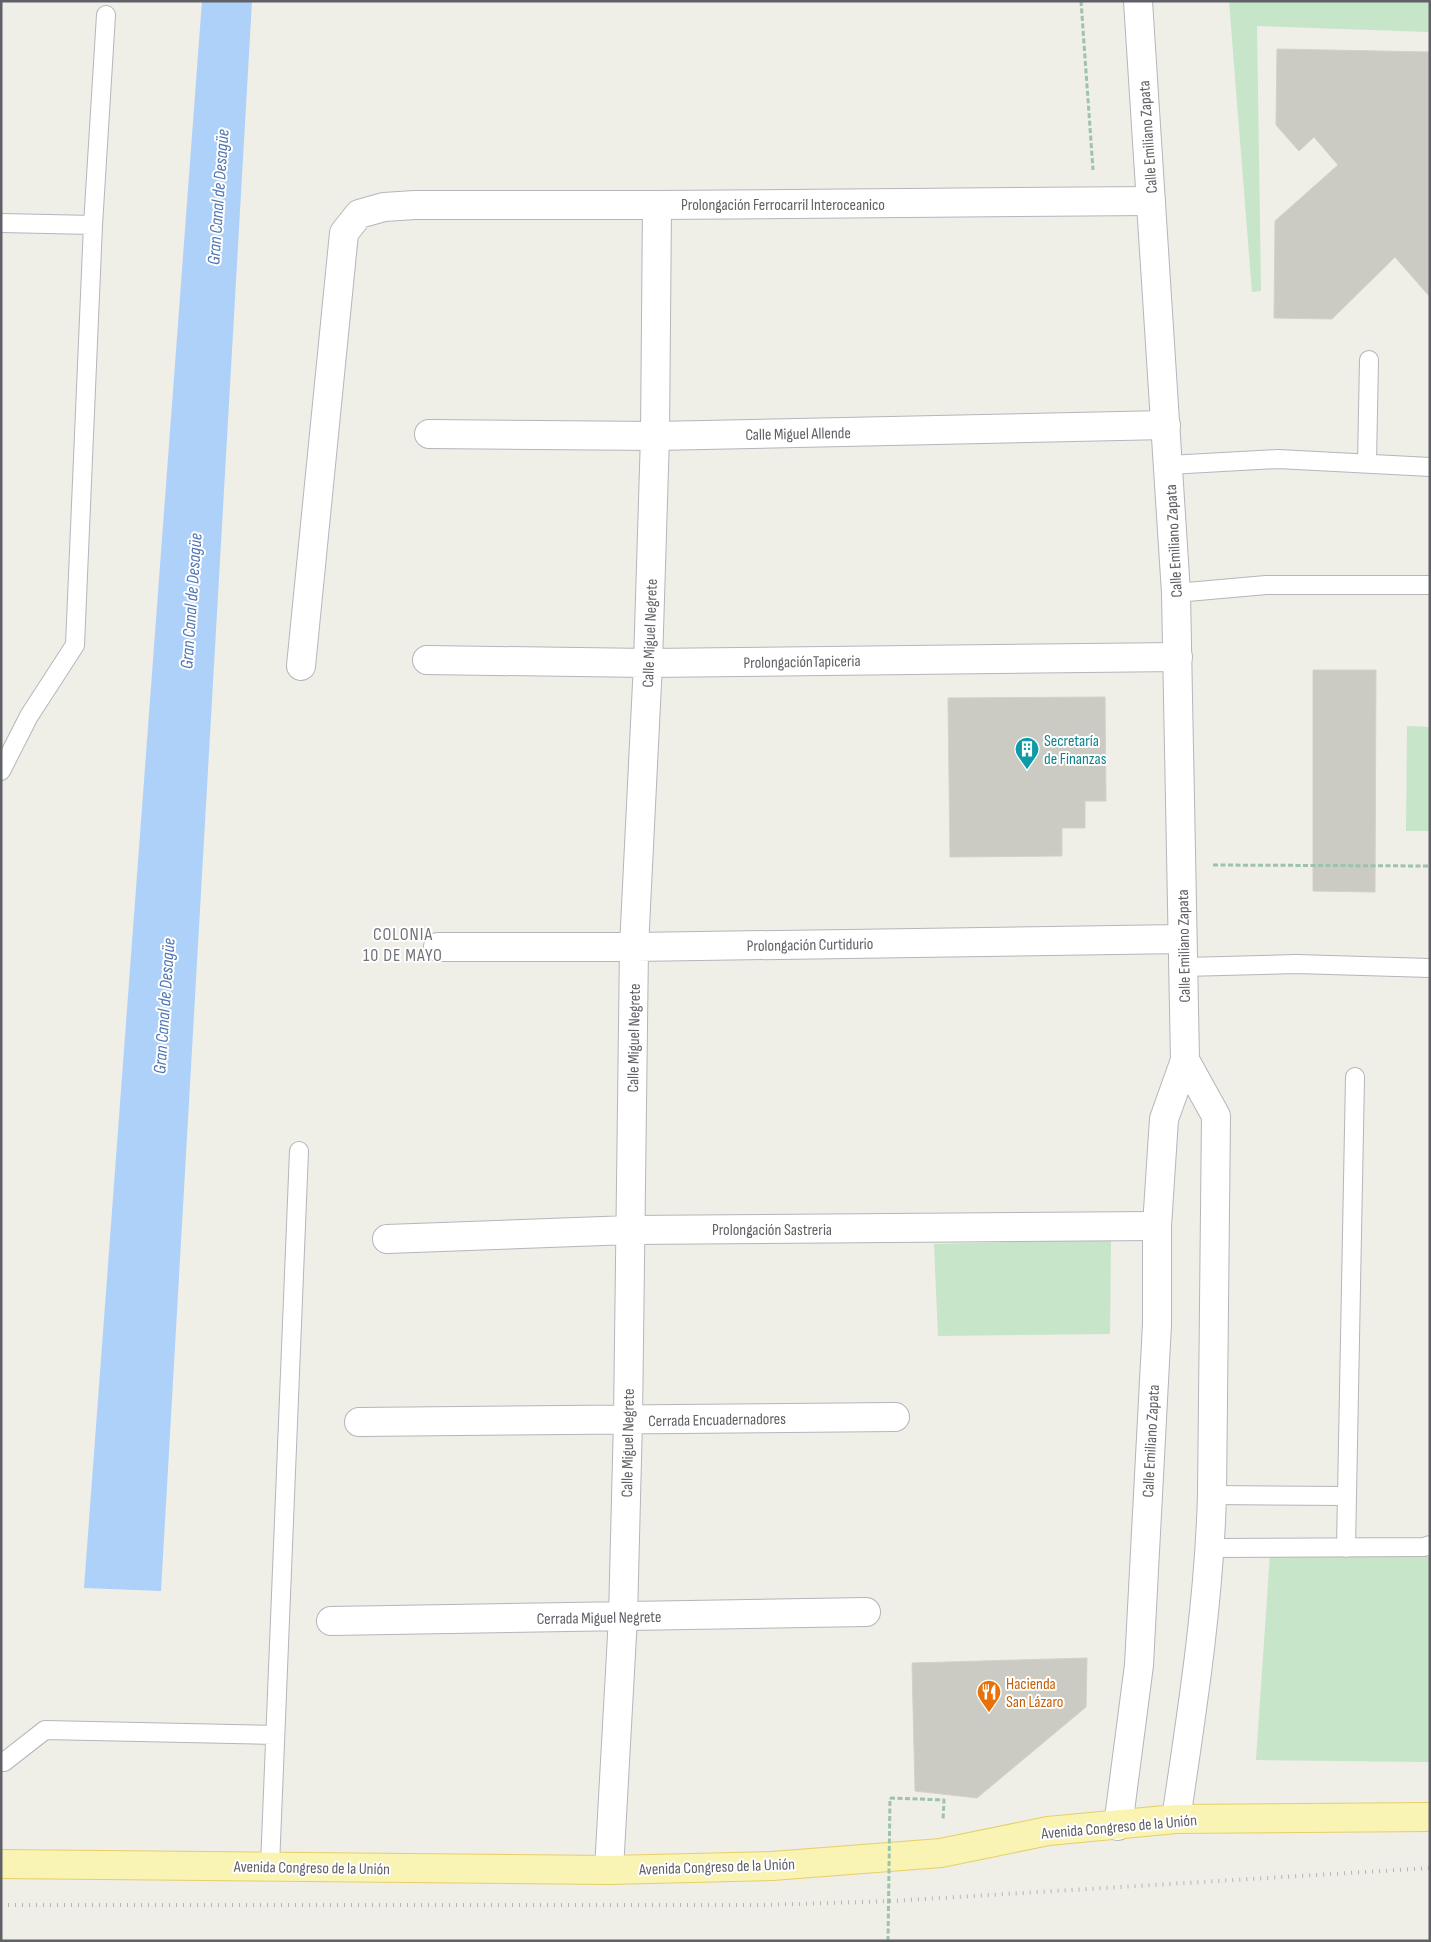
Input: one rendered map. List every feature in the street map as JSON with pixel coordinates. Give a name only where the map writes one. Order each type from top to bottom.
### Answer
[{"type":"main road","name":"Avenida Congreso de la Unión","points":[[1,1864],[609,1870],[772,1866],[941,1853],[1048,1831],[1118,1826],[1176,1819],[1430,1816]]},
{"type":"street","name":"Calle Emiliano Zapata","points":[[1118,1826],[1138,1665],[1157,1324],[1157,1226],[1164,1119],[1186,1060],[1176,593],[1151,201],[1141,9]]},
{"type":"street","name":"Prolongación Ferrocarril Interoceanico","points":[[301,666],[344,232],[359,214],[384,207],[415,205],[1151,201]]},
{"type":"street","name":"Calle Miguel Negrete","points":[[609,1870],[623,1617],[628,1420],[634,946],[648,662],[655,436],[658,205]]},
{"type":"street","name":"Calle Miguel Allende","points":[[429,434],[655,436],[1166,425]]},
{"type":"street","name":"ProlongaciónTapiceria","points":[[427,660],[648,662],[1178,657]]},
{"type":"street","name":"Prolongación Curtidurio","points":[[438,947],[1182,939]]},
{"type":"street","name":"Calle Emiliano Zapata","points":[[1176,1819],[1199,1658],[1210,1548],[1212,1495],[1216,1116],[1186,1060]]},
{"type":"street","name":"Prolongación Sastreria","points":[[386,1239],[630,1230],[1157,1226]]},
{"type":"street","name":"Cerrada Encuadernadores","points":[[359,1422],[895,1417]]},
{"type":"street","name":"Cerrada Miguel Negrete","points":[[332,1621],[866,1612]]},
{"type":"lane","points":[[1,771],[29,716],[75,645],[93,225],[106,15]]},
{"type":"lane","points":[[1,224],[93,225]]},
{"type":"lane","points":[[1367,463],[1369,360]]},
{"type":"lane","points":[[1169,465],[1278,460],[1430,467]]},
{"type":"lane","points":[[1176,593],[1266,585],[1430,585]]},
{"type":"lane","points":[[1183,967],[1296,964],[1430,968]]},
{"type":"lane","points":[[1346,1548],[1356,1078]]},
{"type":"lane","points":[[270,1866],[299,1151]]},
{"type":"lane","points":[[1212,1495],[1346,1496]]},
{"type":"lane","points":[[1210,1548],[1424,1547],[1430,1545]]},
{"type":"lane","points":[[1,1762],[4,1762],[45,1730],[275,1735]]},
{"type":"path","points":[[1081,1],[1095,201]]},
{"type":"path","points":[[1182,865],[1430,866]]},
{"type":"path","points":[[888,1941],[890,1798],[944,1800],[941,1853]]},
{"type":"green space","points":[[1229,1],[1430,1],[1430,32],[1257,26],[1261,291],[1252,292]]},
{"type":"green space","points":[[1407,726],[1430,727],[1430,831],[1406,831]]},
{"type":"green space","points":[[1111,1239],[1110,1334],[938,1336],[934,1244]]},
{"type":"green space","points":[[1270,1554],[1430,1557],[1430,1762],[1256,1760]]},
{"type":"water","name":"Gran Canal de Desagüe","points":[[202,1],[252,1],[161,1591],[84,1588]]},
{"type":"building","points":[[1277,49],[1430,52],[1430,297],[1395,257],[1332,319],[1274,318],[1275,221],[1338,165],[1314,137],[1299,151],[1276,125]]},
{"type":"building","points":[[1313,670],[1376,670],[1375,892],[1313,891]]},
{"type":"building","name":"Secretaría de Finanzas","points":[[1105,697],[1106,801],[1085,801],[1085,828],[1062,828],[1062,856],[950,857],[948,698]]},
{"type":"building","points":[[1087,1658],[1086,1707],[977,1798],[915,1791],[912,1663]]},
{"type":"railway","points":[[1,1905],[765,1905],[892,1901],[1430,1868]]},
{"type":"place","name":"Secretaría de Finanzas","points":[[1027,770]]},
{"type":"place","name":"Hacienda San Lázaro","points":[[989,1713]]},
{"type":"district","name":"COLONIA 10 DE MAYO","points":[[403,944]]}]
